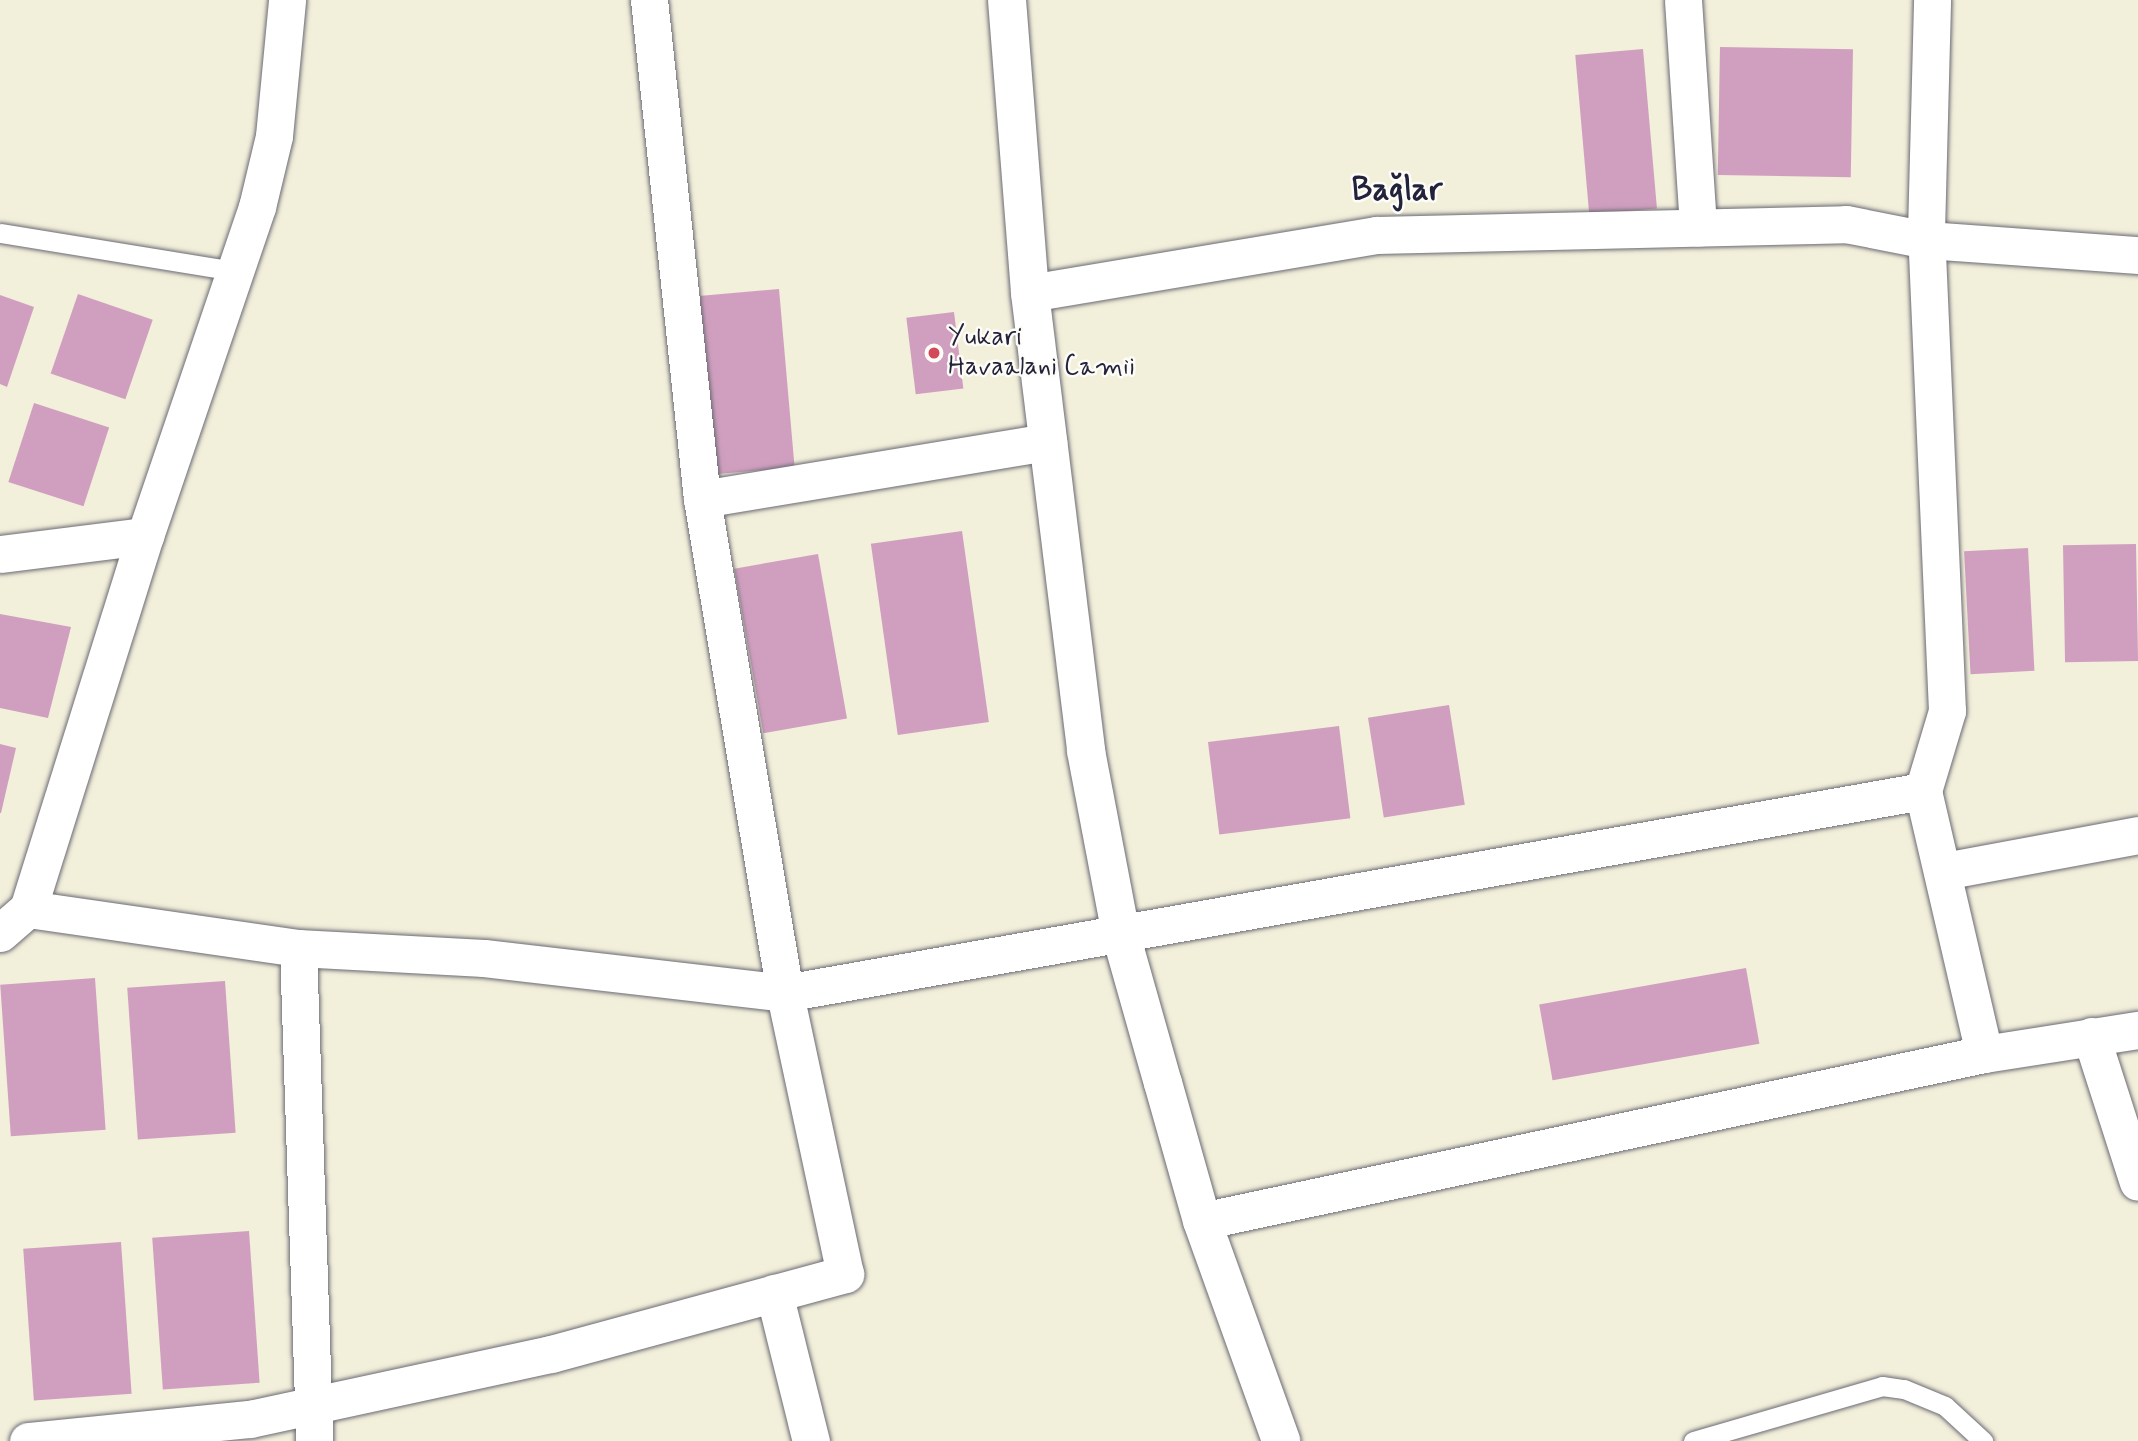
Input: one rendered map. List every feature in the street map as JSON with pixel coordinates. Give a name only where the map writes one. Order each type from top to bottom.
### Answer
[{"type":"street","points":[[0,933],[28,909],[145,536],[257,207],[274,136],[287,0]]},
{"type":"street","points":[[28,1441],[250,1419],[316,1402],[551,1354],[845,1274],[785,993],[702,499],[649,0]]},
{"type":"street","points":[[1007,0],[1030,293],[1048,442],[1086,751],[1121,936],[1202,1221],[1281,1441]]},
{"type":"street","points":[[1683,0],[1698,228]]},
{"type":"street","points":[[1932,0],[1927,240],[1947,711],[1923,791],[1944,871],[1984,1054]]},
{"type":"street","points":[[1030,293],[1376,235],[1846,224],[1927,240],[2138,256]]},
{"type":"street","points":[[702,499],[1048,442]]},
{"type":"street","points":[[0,554],[145,536]]},
{"type":"street","points":[[28,909],[298,948],[484,958],[785,993],[1121,936],[1923,791]]},
{"type":"street","points":[[1944,871],[2138,835]]},
{"type":"street","points":[[298,948],[316,1402],[314,1441]]},
{"type":"street","points":[[1202,1221],[1984,1054],[2138,1030]]},
{"type":"street","points":[[2091,1036],[2138,1182]]},
{"type":"street","points":[[774,1293],[811,1441]]},
{"type":"lane","points":[[0,233],[236,271]]},
{"type":"lane","points":[[1693,1441],[1882,1387],[1904,1389],[1945,1406],[1983,1441]]},
{"type":"building","points":[[1720,47],[1853,49],[1851,177],[1718,175]]},
{"type":"building","points":[[1643,49],[1657,208],[1589,214],[1575,55]]},
{"type":"building","points":[[779,289],[795,467],[709,475],[693,296]]},
{"type":"building","points":[[78,294],[153,320],[125,399],[51,373]]},
{"type":"building","points":[[0,295],[34,307],[7,387],[0,384]]},
{"type":"building","name":"Yukari Havaalani Camii","points":[[954,312],[963,388],[916,394],[906,318]]},
{"type":"building","points":[[34,403],[109,427],[83,506],[8,482]]},
{"type":"building","points":[[962,531],[989,722],[898,735],[871,544]]},
{"type":"building","points":[[2136,544],[2138,661],[2065,662],[2063,545]]},
{"type":"building","points":[[2028,548],[2034,671],[1971,674],[1964,551]]},
{"type":"building","points":[[818,554],[847,718],[763,733],[734,569]]},
{"type":"building","points":[[0,614],[71,627],[48,718],[0,708]]},
{"type":"building","points":[[1449,705],[1465,805],[1384,818],[1368,718]]},
{"type":"building","points":[[1339,726],[1350,818],[1219,834],[1208,742]]},
{"type":"building","points":[[0,744],[16,748],[1,813],[0,813]]},
{"type":"building","points":[[1746,968],[1759,1044],[1553,1080],[1539,1004]]},
{"type":"building","points":[[95,978],[106,1130],[11,1136],[0,985]]},
{"type":"building","points":[[225,981],[236,1133],[138,1139],[127,988]]},
{"type":"building","points":[[249,1231],[260,1383],[163,1389],[152,1238]]},
{"type":"building","points":[[121,1242],[132,1394],[34,1400],[23,1249]]},
{"type":"place","name":"Yukari Havaalani Camii","points":[[934,353]]},
{"type":"district","name":"Bağlar","points":[[1397,191]]}]
